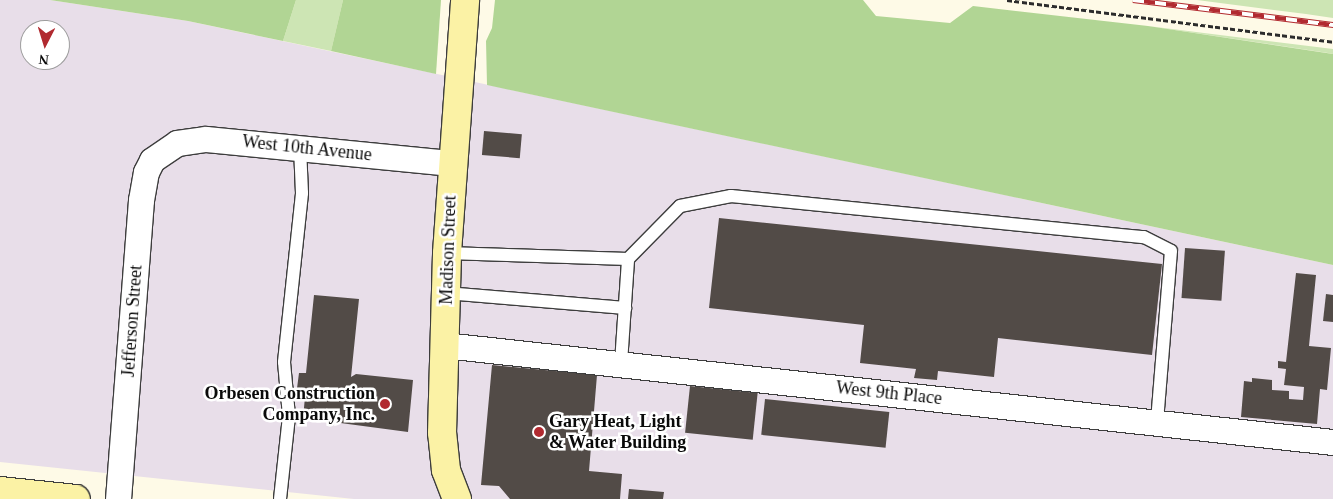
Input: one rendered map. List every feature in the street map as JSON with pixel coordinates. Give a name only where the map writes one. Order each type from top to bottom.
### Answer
[{"type":"street","name":"Madison Street","points":[[457,499],[446,470],[442,433],[447,253],[465,0]]},
{"type":"street","name":"West 10th Avenue","points":[[164,150],[177,143],[206,139],[452,163]]},
{"type":"street","name":"Jefferson Street","points":[[118,499],[142,186],[152,160],[164,150]]},
{"type":"street","name":"West 9th Place","points":[[444,345],[1333,442]]},
{"type":"street","points":[[0,491],[76,499]]},
{"type":"lane","points":[[280,499],[289,416],[284,362],[301,203],[300,148]]},
{"type":"lane","points":[[621,363],[628,259],[680,206],[731,196],[1144,236],[1171,251],[1157,423]]},
{"type":"lane","points":[[447,253],[628,259]]},
{"type":"lane","points":[[446,293],[625,308]]},
{"type":"path","points":[[1007,0],[1333,42]]},
{"type":"shaded area","points":[[0,0],[50,0],[188,21],[1333,265],[1333,499],[354,499],[0,462]]},
{"type":"green space","points":[[50,0],[296,0],[283,41],[188,21]]},
{"type":"green space","points":[[296,0],[343,0],[331,51],[283,41]]},
{"type":"green space","points":[[343,0],[441,0],[436,74],[331,51]]},
{"type":"green space","points":[[495,0],[863,0],[876,16],[950,23],[973,6],[1148,26],[1333,54],[1333,265],[487,85],[486,41],[492,28]]},
{"type":"green space","points":[[1197,0],[1333,0],[1333,18],[1306,14]]},
{"type":"green space","points":[[1148,26],[1333,49],[1333,54],[1328,53]]},
{"type":"building","points":[[484,131],[522,134],[520,158],[482,155]]},
{"type":"building","points":[[719,218],[1162,264],[1152,355],[998,338],[994,377],[938,371],[937,380],[914,378],[916,369],[860,363],[864,325],[709,308]]},
{"type":"building","points":[[1185,248],[1225,251],[1221,301],[1182,298]]},
{"type":"building","points":[[1296,273],[1316,275],[1309,346],[1331,348],[1327,390],[1320,389],[1317,424],[1241,417],[1244,381],[1252,382],[1252,378],[1272,380],[1272,390],[1289,391],[1289,399],[1303,400],[1304,387],[1284,385],[1286,369],[1278,368],[1278,361],[1286,362]]},
{"type":"building","points":[[1326,294],[1333,295],[1333,322],[1323,321]]},
{"type":"building","points":[[314,295],[359,299],[351,377],[356,374],[413,380],[408,432],[303,418],[305,397],[296,396],[299,373],[306,373]]},
{"type":"building","name":"Gary Heat, Light & Water Building","points":[[492,365],[597,375],[589,471],[622,474],[620,499],[510,499],[499,486],[481,485]]},
{"type":"building","points":[[690,386],[758,393],[753,440],[685,433]]},
{"type":"building","points":[[765,399],[889,412],[886,448],[761,435]]},
{"type":"building","points":[[629,489],[664,492],[663,499],[628,499]]},
{"type":"railway","points":[[1133,0],[1333,25]]},
{"type":"place","name":"Orbesen Construction Company, Inc.","points":[[385,404]]},
{"type":"place","name":"Gary Heat, Light & Water Building","points":[[539,432]]}]
